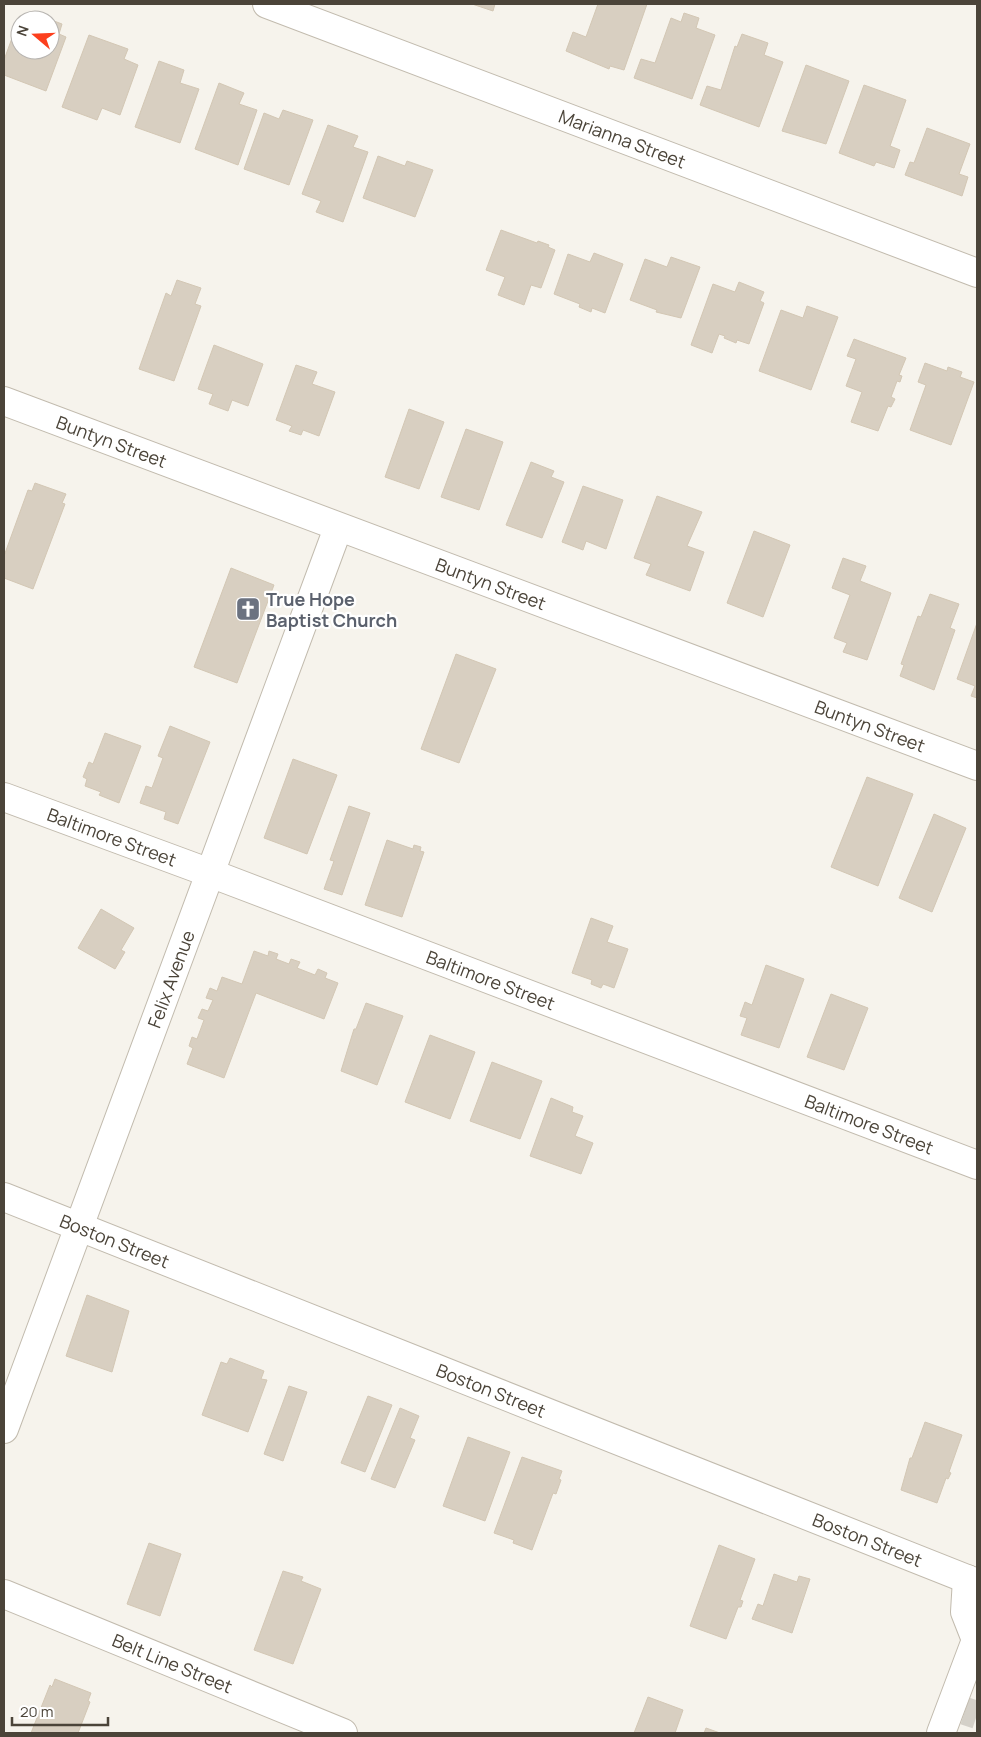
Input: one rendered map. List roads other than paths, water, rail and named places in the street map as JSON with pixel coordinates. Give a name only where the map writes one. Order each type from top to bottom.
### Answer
[{"type":"street","name":"Marianna Street","points":[[267,4],[977,273]]},
{"type":"street","name":"Buntyn Street","points":[[4,401],[338,528],[977,766]]},
{"type":"street","name":"Felix Avenue","points":[[4,1429],[338,528]]},
{"type":"street","name":"Baltimore Street","points":[[4,797],[210,873],[977,1165]]},
{"type":"street","name":"Boston Street","points":[[4,1198],[79,1226],[972,1581]]},
{"type":"street","points":[[941,1733],[958,1708],[975,1649],[965,1612],[972,1581]]},
{"type":"street","name":"Belt Line Street","points":[[4,1594],[343,1733]]},
{"type":"tunnel","points":[[965,1711],[977,1715]]},
{"type":"place","name":"True Hope Baptist Church","points":[[248,609]]}]
